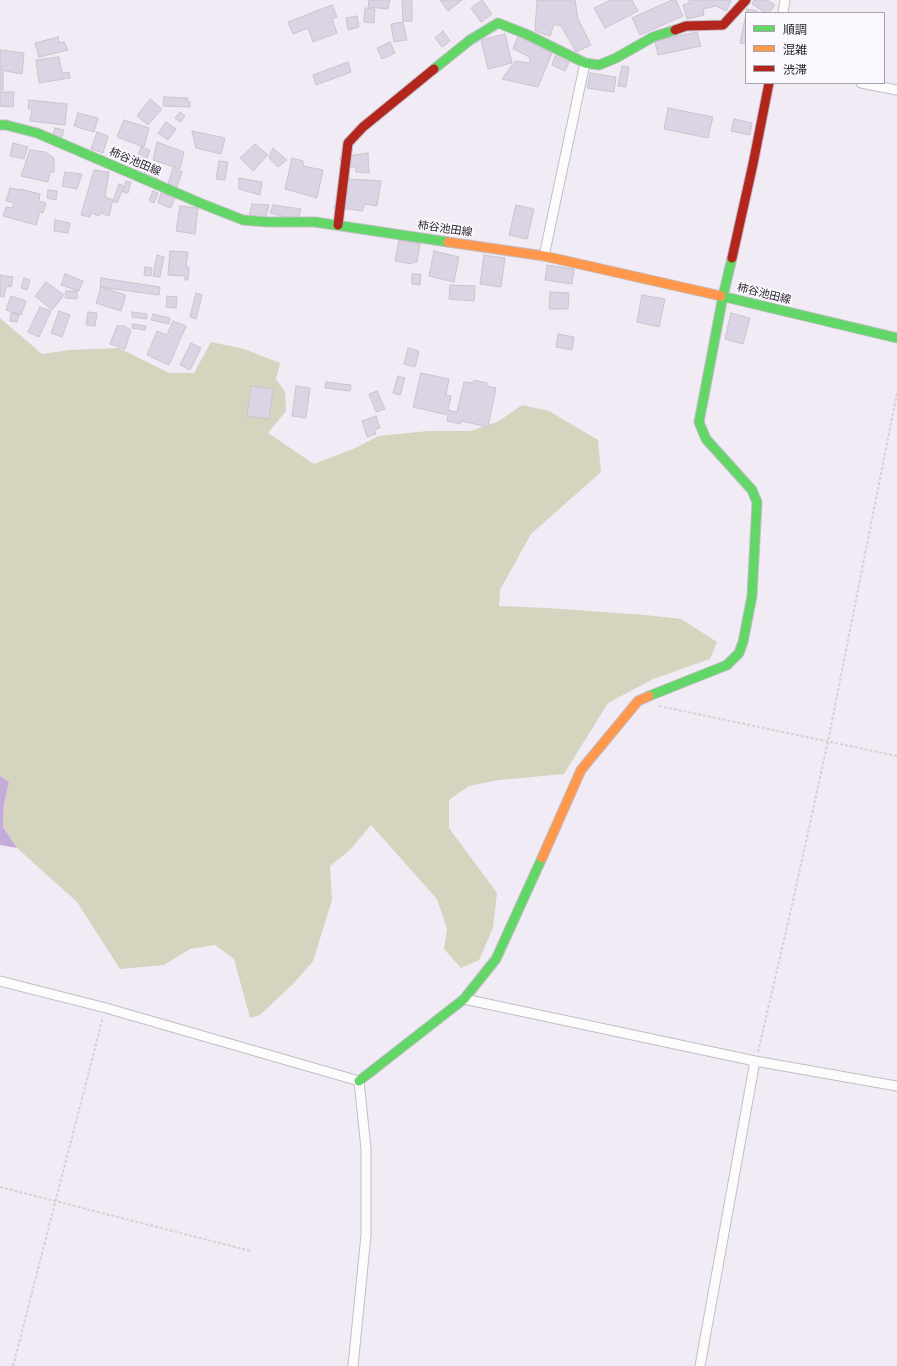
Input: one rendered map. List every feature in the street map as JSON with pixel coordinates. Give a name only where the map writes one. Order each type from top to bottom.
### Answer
[{"type":"street","points":[[338,225],[348,143],[363,127],[470,40],[498,23],[526,34],[585,63],[599,65],[616,58],[653,37],[686,26],[723,25],[746,0]]},
{"type":"street","points":[[783,12],[785,0]]},
{"type":"street","points":[[544,256],[585,63]]},
{"type":"street","points":[[359,1081],[464,999],[496,959],[581,770],[638,701],[727,665],[739,653],[743,642],[752,596],[757,502],[752,490],[706,440],[700,422],[723,296],[754,164],[769,84]]},
{"type":"street","points":[[865,84],[897,90]]},
{"type":"street","name":"柿谷池田線","points":[[0,125],[6,125],[37,133],[243,220],[268,222],[315,222],[544,256],[723,296],[897,338]]},
{"type":"street","points":[[0,981],[106,1008],[359,1081]]},
{"type":"street","points":[[464,999],[756,1061],[897,1086]]},
{"type":"street","points":[[700,1366],[756,1061]]},
{"type":"street","points":[[352,1366],[366,1235],[366,1149],[359,1081]]},
{"type":"path","points":[[756,1061],[828,741],[897,393]]},
{"type":"path","points":[[638,701],[897,756]]},
{"type":"path","points":[[13,1366],[106,1008]]},
{"type":"path","points":[[0,1187],[251,1251]]},
{"type":"green space","points":[[0,318],[42,354],[70,350],[119,348],[169,373],[194,373],[211,342],[244,349],[280,363],[276,379],[285,392],[286,411],[268,433],[314,464],[353,449],[379,436],[428,431],[471,431],[499,421],[522,405],[549,411],[598,440],[601,472],[531,534],[500,590],[499,606],[645,615],[681,619],[717,642],[710,659],[653,679],[608,703],[564,774],[499,780],[469,786],[449,800],[449,828],[497,893],[493,928],[479,960],[461,968],[444,949],[447,929],[437,899],[371,825],[350,850],[330,866],[332,900],[313,961],[295,982],[260,1015],[250,1018],[234,959],[215,945],[190,949],[164,965],[120,969],[77,902],[17,848],[3,827],[4,804],[9,782],[0,776]]},
{"type":"shaded area","points":[[0,776],[9,782],[4,804],[3,827],[17,848],[0,845]]},
{"type":"building","points":[[369,0],[390,0],[388,9],[368,7]]},
{"type":"building","points":[[440,0],[462,0],[448,11]]},
{"type":"building","points":[[482,0],[492,14],[481,22],[471,8]]},
{"type":"building","points":[[537,0],[575,0],[578,19],[591,45],[576,52],[561,26],[554,24],[550,36],[535,31]]},
{"type":"building","points":[[611,0],[632,0],[638,11],[605,28],[594,8]]},
{"type":"building","points":[[672,0],[676,0],[683,16],[640,35],[632,18]]},
{"type":"building","points":[[689,0],[731,1],[726,11],[716,6],[703,9],[704,15],[687,19],[683,5],[690,3]]},
{"type":"building","points":[[754,0],[767,0],[775,5],[770,12],[764,12],[752,4]]},
{"type":"building","points":[[402,1],[412,1],[412,21],[403,21]]},
{"type":"building","points":[[332,5],[337,17],[332,19],[337,33],[313,42],[308,28],[293,34],[288,22]]},
{"type":"building","points":[[365,8],[375,9],[374,23],[364,22]]},
{"type":"building","points":[[747,9],[757,12],[746,12]]},
{"type":"building","points":[[357,16],[359,27],[348,30],[346,18]]},
{"type":"building","points":[[745,19],[745,44],[740,43]]},
{"type":"building","points":[[403,22],[407,40],[394,42],[391,24]]},
{"type":"building","points":[[443,31],[450,41],[442,47],[435,38]]},
{"type":"building","points":[[697,32],[701,46],[658,55],[655,41]]},
{"type":"building","points":[[505,34],[512,63],[488,69],[481,40]]},
{"type":"building","points":[[518,36],[552,53],[538,87],[502,79],[515,61],[530,63],[530,57],[513,49]]},
{"type":"building","points":[[58,37],[59,43],[64,42],[68,50],[39,57],[35,43]]},
{"type":"building","points":[[390,42],[395,53],[382,59],[377,48]]},
{"type":"building","points":[[0,50],[24,53],[22,74],[0,70]]},
{"type":"building","points":[[555,56],[569,62],[565,71],[552,65]]},
{"type":"building","points":[[59,57],[62,73],[69,72],[70,78],[39,83],[36,60]]},
{"type":"building","points":[[348,62],[351,72],[316,85],[313,75]]},
{"type":"building","points":[[622,66],[629,67],[626,87],[618,86]]},
{"type":"building","points":[[0,72],[3,72],[3,90],[0,90]]},
{"type":"building","points":[[590,73],[616,77],[614,92],[587,88]]},
{"type":"building","points":[[0,92],[14,92],[13,107],[0,106]]},
{"type":"building","points":[[164,97],[188,98],[187,102],[190,102],[190,107],[163,106]]},
{"type":"building","points":[[150,99],[162,109],[148,125],[137,116]]},
{"type":"building","points":[[29,100],[67,104],[65,125],[30,121],[32,109],[28,109]]},
{"type":"building","points":[[668,108],[713,117],[708,138],[664,129]]},
{"type":"building","points":[[180,112],[185,116],[180,122],[175,118]]},
{"type":"building","points":[[78,113],[98,118],[94,132],[74,126]]},
{"type":"building","points":[[734,119],[752,123],[750,135],[731,131]]},
{"type":"building","points":[[124,120],[149,128],[144,147],[117,137]]},
{"type":"building","points":[[166,122],[176,129],[168,140],[158,133]]},
{"type":"building","points":[[55,128],[64,130],[61,140],[52,138]]},
{"type":"building","points":[[192,131],[225,138],[221,154],[196,148]]},
{"type":"building","points":[[97,132],[108,136],[103,153],[91,149]]},
{"type":"building","points":[[157,142],[184,152],[180,169],[153,160]]},
{"type":"building","points":[[13,143],[28,147],[24,159],[10,156]]},
{"type":"building","points":[[255,144],[268,155],[253,171],[240,158]]},
{"type":"building","points":[[141,147],[150,150],[144,167],[135,164]]},
{"type":"building","points":[[273,148],[287,160],[278,167],[269,158]]},
{"type":"building","points":[[30,150],[45,152],[54,158],[54,172],[50,172],[48,182],[21,176]]},
{"type":"building","points":[[368,153],[369,173],[356,172],[356,167],[341,167],[340,157]]},
{"type":"building","points":[[292,158],[303,161],[303,166],[323,170],[317,198],[285,189]]},
{"type":"building","points":[[219,161],[228,162],[225,180],[216,179]]},
{"type":"building","points":[[147,164],[162,168],[157,179],[144,175]]},
{"type":"building","points":[[173,168],[182,172],[177,187],[168,184]]},
{"type":"building","points":[[94,170],[109,172],[105,197],[113,200],[109,216],[101,213],[99,216],[91,213],[90,217],[81,215]]},
{"type":"building","points":[[65,172],[82,174],[77,189],[62,186]]},
{"type":"building","points":[[239,178],[262,182],[260,195],[239,189]]},
{"type":"building","points":[[349,179],[381,181],[377,206],[365,204],[362,211],[334,207]]},
{"type":"building","points":[[126,181],[131,182],[128,193],[123,192]]},
{"type":"building","points":[[119,184],[124,186],[117,203],[113,201]]},
{"type":"building","points":[[10,188],[40,194],[39,201],[46,203],[43,213],[40,212],[36,225],[3,216],[6,207],[12,208],[14,203],[6,201]]},
{"type":"building","points":[[48,190],[57,191],[56,200],[47,198]]},
{"type":"building","points":[[153,191],[158,193],[154,203],[149,201]]},
{"type":"building","points":[[161,193],[175,198],[171,208],[158,203]]},
{"type":"building","points":[[252,204],[269,205],[265,219],[249,216]]},
{"type":"building","points":[[273,205],[301,209],[298,220],[270,213]]},
{"type":"building","points":[[516,205],[534,209],[527,239],[509,235]]},
{"type":"building","points":[[180,206],[198,208],[195,234],[176,231]]},
{"type":"building","points":[[55,220],[70,223],[68,233],[54,231]]},
{"type":"building","points":[[399,240],[420,244],[417,262],[413,262],[412,264],[395,261]]},
{"type":"building","points":[[170,251],[188,252],[186,267],[189,267],[188,280],[185,280],[185,276],[168,275]]},
{"type":"building","points":[[434,251],[459,257],[454,282],[429,276]]},
{"type":"building","points":[[157,255],[164,257],[160,277],[153,276]]},
{"type":"building","points":[[484,255],[505,258],[501,287],[480,284]]},
{"type":"building","points":[[547,265],[574,269],[572,284],[545,280]]},
{"type":"building","points":[[145,267],[152,268],[151,276],[144,275]]},
{"type":"building","points":[[65,274],[83,281],[79,291],[61,285]]},
{"type":"building","points":[[412,274],[421,274],[420,285],[412,284]]},
{"type":"building","points":[[0,275],[13,277],[11,287],[6,286],[4,297],[0,296]]},
{"type":"building","points":[[24,278],[30,280],[27,290],[21,288]]},
{"type":"building","points":[[101,278],[160,287],[159,295],[100,287]]},
{"type":"building","points":[[46,282],[64,295],[52,310],[35,296]]},
{"type":"building","points":[[450,285],[475,286],[474,301],[449,299]]},
{"type":"building","points":[[101,287],[126,295],[121,311],[96,303]]},
{"type":"building","points":[[66,291],[77,291],[77,299],[65,298]]},
{"type":"building","points":[[550,292],[569,293],[568,309],[549,309]]},
{"type":"building","points":[[196,293],[202,295],[196,319],[190,317]]},
{"type":"building","points":[[642,295],[665,299],[659,327],[637,322]]},
{"type":"building","points":[[11,296],[26,301],[21,315],[6,310]]},
{"type":"building","points":[[167,296],[177,297],[176,308],[166,307]]},
{"type":"building","points":[[40,307],[51,311],[39,337],[28,332]]},
{"type":"building","points":[[59,311],[70,315],[62,337],[51,333]]},
{"type":"building","points":[[88,312],[97,313],[95,326],[86,325]]},
{"type":"building","points":[[132,312],[147,314],[147,319],[132,317]]},
{"type":"building","points":[[11,313],[19,314],[17,322],[10,321]]},
{"type":"building","points":[[731,313],[750,318],[743,344],[725,339]]},
{"type":"building","points":[[153,314],[170,318],[169,324],[151,320]]},
{"type":"building","points":[[173,321],[186,326],[169,365],[147,355],[157,331],[167,335]]},
{"type":"building","points":[[133,324],[146,326],[145,330],[132,328]]},
{"type":"building","points":[[117,326],[124,326],[131,330],[125,349],[110,344]]},
{"type":"building","points":[[558,334],[574,337],[572,350],[556,347]]},
{"type":"building","points":[[191,343],[201,348],[190,370],[180,365]]},
{"type":"building","points":[[408,348],[419,351],[415,367],[404,364]]},
{"type":"building","points":[[421,373],[449,379],[446,395],[451,396],[448,410],[457,412],[464,382],[473,383],[474,380],[487,383],[486,386],[496,388],[488,427],[461,421],[460,424],[447,421],[448,415],[413,407]]},
{"type":"building","points":[[398,376],[405,378],[400,395],[393,393]]},
{"type":"building","points":[[326,382],[351,385],[350,391],[325,388]]},
{"type":"building","points":[[251,386],[273,389],[269,419],[247,416]]},
{"type":"building","points":[[296,386],[310,388],[306,418],[292,416]]},
{"type":"building","points":[[377,391],[385,409],[376,412],[369,394]]},
{"type":"building","points":[[376,416],[380,428],[374,430],[376,434],[367,437],[362,421]]},
{"type":"traffic: fast","points":[[434,69],[470,40],[498,23],[526,34],[585,63],[599,65],[616,58],[653,37],[675,30]]},
{"type":"traffic: fast","points":[[0,125],[6,125],[37,133],[243,220],[268,222],[315,222],[448,242]]},
{"type":"traffic: fast","points":[[649,696],[727,665],[739,653],[743,642],[752,596],[757,502],[752,490],[706,439],[699,422],[723,296],[732,258]]},
{"type":"traffic: fast","points":[[721,296],[897,338]]},
{"type":"traffic: fast","points":[[359,1081],[464,999],[496,959],[542,858]]},
{"type":"traffic: slow","points":[[448,242],[544,256],[721,296]]},
{"type":"traffic: slow","points":[[542,858],[581,770],[638,701],[649,696]]},
{"type":"traffic: jam","points":[[675,30],[686,26],[723,25],[746,0]]},
{"type":"traffic: jam","points":[[338,225],[348,143],[363,127],[434,69]]},
{"type":"traffic: jam","points":[[732,258],[769,84]]}]
